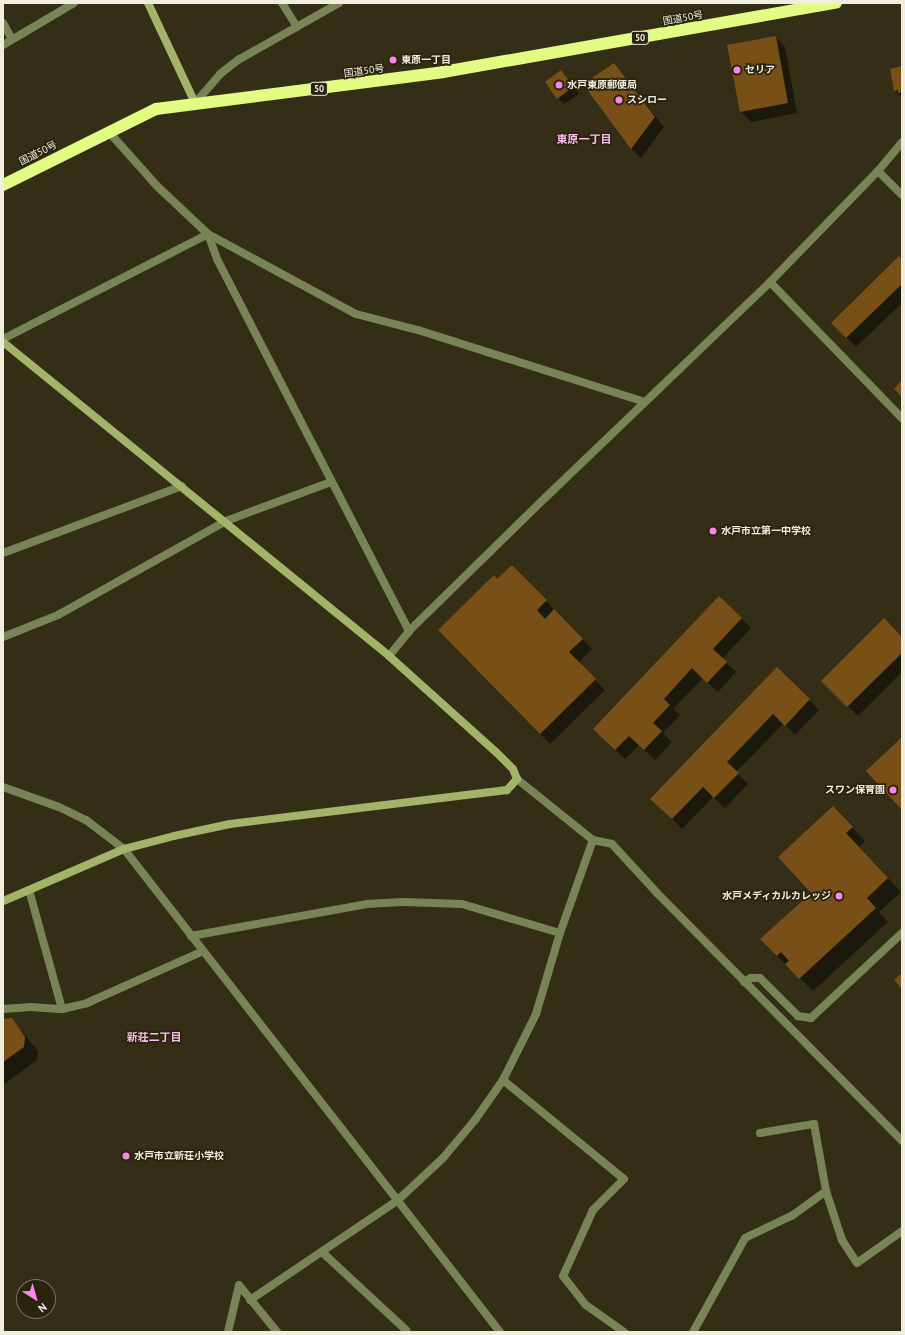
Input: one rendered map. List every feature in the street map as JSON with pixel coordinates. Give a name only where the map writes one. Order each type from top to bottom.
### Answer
[{"type":"highway","name":"国道50号","points":[[3,185],[108,131],[156,109],[195,102],[443,72],[836,3]]},
{"type":"street","points":[[3,45],[74,3]]},
{"type":"street","points":[[148,3],[195,102],[220,74],[238,60],[339,3]]},
{"type":"street","points":[[282,3],[297,27]]},
{"type":"street","points":[[3,23],[12,39]]},
{"type":"street","points":[[108,131],[157,186],[208,234],[356,314],[418,330],[645,402]]},
{"type":"street","points":[[389,656],[409,631],[770,282],[878,171],[902,142]]},
{"type":"street","points":[[878,171],[902,195]]},
{"type":"street","points":[[208,234],[3,341],[226,521],[389,656],[496,752],[513,769],[517,779],[593,840],[612,844],[744,982],[902,1141]]},
{"type":"street","points":[[208,234],[217,259],[409,631]]},
{"type":"street","points":[[770,282],[902,418]]},
{"type":"street","points":[[3,637],[58,615],[226,521],[331,482]]},
{"type":"street","points":[[3,553],[182,486]]},
{"type":"street","points":[[3,901],[124,848],[230,824],[507,790],[517,779]]},
{"type":"street","points":[[3,787],[59,807],[86,820],[124,848],[203,952],[500,1332]]},
{"type":"street","points":[[250,1300],[398,1200],[444,1158],[475,1120],[503,1080],[536,1014],[560,933],[593,840]]},
{"type":"street","points":[[29,890],[62,1009]]},
{"type":"street","points":[[191,936],[367,904],[403,902],[462,904],[560,933]]},
{"type":"street","points":[[744,982],[751,978],[760,978],[798,1016],[811,1018],[902,933]]},
{"type":"street","points":[[3,1009],[31,1007],[62,1009],[87,1003],[203,952]]},
{"type":"street","points":[[503,1080],[624,1179],[593,1210],[563,1276],[586,1305],[624,1332]]},
{"type":"street","points":[[760,1133],[814,1124],[826,1191],[842,1240],[857,1263],[902,1231]]},
{"type":"street","points":[[693,1332],[745,1238],[793,1215],[826,1191]]},
{"type":"street","points":[[322,1252],[406,1330]]},
{"type":"street","points":[[228,1332],[239,1285],[277,1332]]},
{"type":"building","points":[[776,36],[788,103],[740,112],[727,45]]},
{"type":"building","name":"スシロー","points":[[614,63],[655,117],[631,149],[583,84]]},
{"type":"building","points":[[902,66],[902,92],[898,93],[898,90],[894,91],[890,69]]},
{"type":"building","points":[[561,70],[573,87],[557,99],[545,82]]},
{"type":"building","points":[[899,256],[902,259],[902,284],[846,338],[831,323]]},
{"type":"building","points":[[902,380],[902,397],[894,389]]},
{"type":"building","points":[[512,565],[547,600],[537,610],[545,619],[554,609],[583,639],[569,652],[596,679],[540,734],[438,630],[494,575],[497,579]]},
{"type":"building","points":[[719,596],[742,618],[713,649],[727,662],[707,683],[692,668],[664,699],[670,705],[653,723],[662,731],[644,750],[629,736],[615,750],[593,729]]},
{"type":"building","points":[[884,618],[902,637],[902,653],[847,707],[821,681]]},
{"type":"building","points":[[777,667],[810,699],[785,726],[773,714],[727,762],[739,773],[714,798],[703,787],[672,819],[650,799]]},
{"type":"building","name":"スワン保育園","points":[[902,737],[902,810],[866,771]]},
{"type":"building","name":"水戸メディカルカレッジ","points":[[833,806],[853,827],[846,833],[888,878],[867,898],[876,908],[799,979],[785,964],[789,961],[781,952],[777,956],[760,939],[811,893],[778,857]]},
{"type":"building","points":[[902,973],[902,989],[894,980]]},
{"type":"building","points":[[12,1018],[25,1037],[24,1047],[3,1062],[3,1019]]},
{"type":"place","name":"東原一丁目","points":[[393,60]]},
{"type":"place","name":"セリア","points":[[737,70]]},
{"type":"place","name":"水戸東原郵便局","points":[[559,85]]},
{"type":"place","name":"スシロー","points":[[619,100]]},
{"type":"place","name":"水戸市立第一中学校","points":[[713,531]]},
{"type":"place","name":"スワン保育園","points":[[893,790]]},
{"type":"place","name":"水戸メディカルカレッジ","points":[[839,896]]},
{"type":"place","name":"水戸市立新荘小学校","points":[[126,1156]]},
{"type":"district","name":"東原一丁目","points":[[584,139]]},
{"type":"district","name":"新荘二丁目","points":[[154,1037]]}]
